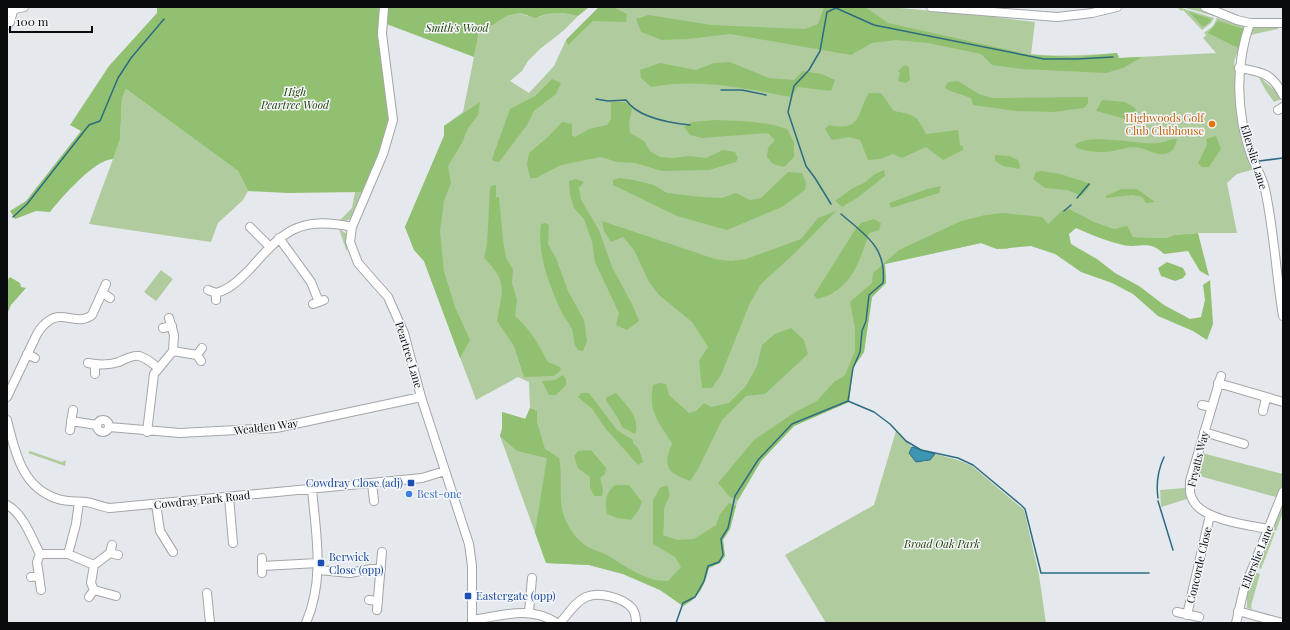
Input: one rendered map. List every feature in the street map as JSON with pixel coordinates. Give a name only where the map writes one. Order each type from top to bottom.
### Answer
[{"type":"street","points":[[7,25],[10,22],[10,11],[24,7]]},
{"type":"street","name":"Peartree Lane","points":[[384,7],[382,34],[392,127],[383,154],[352,227],[350,242],[355,258],[380,287],[393,307],[404,333],[421,397],[469,544],[472,566],[472,622]]},
{"type":"street","points":[[931,7],[1057,17],[1092,13],[1117,7]]},
{"type":"street","points":[[1205,7],[1237,20],[1250,23],[1283,23]]},
{"type":"street","name":"Ellerslie Lane","points":[[1250,23],[1241,52],[1239,68],[1242,116],[1251,155],[1265,189],[1283,316]]},
{"type":"street","points":[[1239,68],[1266,74],[1278,84],[1283,95]]},
{"type":"street","points":[[214,294],[223,291],[238,281],[270,246],[279,238],[297,228],[314,223],[334,223],[352,227]]},
{"type":"street","points":[[250,227],[270,246]]},
{"type":"street","points":[[279,238],[311,282],[319,302]]},
{"type":"street","points":[[7,397],[36,334],[50,319],[88,319],[92,315],[98,298],[103,292],[106,284]]},
{"type":"street","points":[[103,292],[110,298]]},
{"type":"street","points":[[147,432],[153,399],[152,381],[158,368],[172,351],[174,335],[171,322],[163,328]]},
{"type":"street","points":[[172,351],[200,355]]},
{"type":"street","points":[[27,354],[35,358]]},
{"type":"street","points":[[94,374],[92,364],[113,363],[139,356],[147,359],[158,368]]},
{"type":"street","name":"Fryatts Way","points":[[1266,398],[1220,379],[1190,481],[1190,492],[1197,506],[1210,515],[1268,530]]},
{"type":"street","name":"Wealden Way","points":[[71,421],[97,425],[98,429],[102,432],[106,431],[109,427],[147,432],[213,432],[276,428],[421,397]]},
{"type":"street","points":[[1263,411],[1266,398],[1283,402]]},
{"type":"street","points":[[1202,405],[1211,407]]},
{"type":"street","points":[[70,430],[74,410]]},
{"type":"street","name":"Cowdray Park Road","points":[[7,420],[19,464],[32,482],[52,497],[60,500],[110,508],[422,478],[445,471]]},
{"type":"street","points":[[1204,432],[1244,444]]},
{"type":"street","points":[[372,483],[374,503]]},
{"type":"street","points":[[306,623],[313,607],[318,566],[312,489]]},
{"type":"street","name":"Ellerslie Lane","points":[[1236,623],[1244,589],[1283,492]]},
{"type":"street","points":[[229,497],[229,538]]},
{"type":"street","points":[[68,554],[76,524],[79,502]]},
{"type":"street","points":[[10,504],[27,528],[40,554],[35,576],[41,590]]},
{"type":"street","points":[[156,504],[160,531],[172,546]]},
{"type":"street","name":"Concorde Close","points":[[1187,615],[1210,515]]},
{"type":"street","points":[[94,565],[114,554],[112,544]]},
{"type":"street","points":[[377,610],[382,552]]},
{"type":"street","points":[[40,554],[68,554],[94,565]]},
{"type":"street","points":[[94,565],[91,583],[92,594],[116,596]]},
{"type":"street","points":[[262,566],[318,566],[350,573],[371,569],[381,569]]},
{"type":"street","points":[[529,612],[532,576]]},
{"type":"street","points":[[560,623],[580,600],[592,595],[606,595],[627,604],[633,609],[636,623]]},
{"type":"street","points":[[205,597],[210,623]]},
{"type":"street","points":[[369,600],[378,601]]},
{"type":"street","points":[[1238,611],[1282,623]]},
{"type":"street","points":[[472,622],[529,612],[544,616],[556,623]]},
{"type":"street","name":"Concorde Close","points":[[1177,612],[1199,617]]},
{"type":"green space","name":"High Peartree Wood","points":[[157,7],[380,7],[389,117],[377,161],[362,192],[287,193],[248,191],[238,171],[126,89],[122,99],[120,140],[113,159],[97,165],[88,172],[70,189],[50,212],[36,211],[15,219],[10,211],[26,201],[81,131],[70,125],[109,66],[157,13]]},
{"type":"green space","name":"Smith's Wood","points":[[387,7],[589,7],[578,16],[563,13],[547,14],[535,18],[520,13],[507,16],[493,25],[480,27],[474,57],[387,24]]},
{"type":"green space","points":[[599,7],[888,7],[979,15],[1035,22],[1031,54],[1063,56],[1117,53],[1119,58],[1216,53],[1203,38],[1206,35],[1204,33],[1213,26],[1217,18],[1246,27],[1234,62],[1255,169],[1237,174],[1227,183],[1237,233],[1198,233],[1174,235],[1166,238],[1126,237],[1068,211],[1049,230],[1007,249],[997,249],[981,243],[885,264],[886,283],[872,297],[864,352],[853,368],[849,402],[794,426],[761,461],[737,502],[730,529],[723,540],[725,556],[720,563],[709,568],[703,586],[694,599],[683,606],[660,590],[623,574],[589,565],[546,563],[500,436],[502,429],[502,412],[526,419],[530,408],[529,382],[518,377],[476,400],[424,261],[414,250],[405,227],[444,136],[444,126],[463,112],[480,27],[493,25],[507,16],[520,13],[527,16],[539,17],[547,14],[563,13],[578,16],[563,31],[540,49],[528,61],[522,71],[510,81],[529,93],[554,66],[566,40]]},
{"type":"green space","points":[[599,7],[613,7],[627,14],[626,22],[593,21],[568,45],[566,40]]},
{"type":"green space","points":[[824,7],[865,7],[888,23],[1031,55],[1075,57],[1117,53],[1119,58],[1142,57],[1123,68],[1106,73],[1022,69],[992,65],[981,54],[928,43],[896,40],[872,43],[851,55],[730,34],[687,39],[662,40],[641,32],[636,19],[648,15],[712,25],[805,29],[818,24]]},
{"type":"green space","points":[[1177,7],[1214,18],[1211,23],[1202,30],[1183,10],[1181,11]]},
{"type":"green space","points":[[1182,7],[1199,7],[1215,15],[1214,16]]},
{"type":"green space","points":[[1189,12],[1211,19],[1210,22],[1203,27]]},
{"type":"green space","points":[[1218,21],[1244,29],[1238,48],[1208,33]]},
{"type":"green space","points":[[1256,27],[1278,27],[1278,29],[1250,35],[1250,31]]},
{"type":"green space","points":[[730,62],[769,78],[794,80],[803,71],[822,74],[835,80],[831,91],[798,87],[790,97],[721,85],[669,84],[651,87],[641,78],[640,70],[660,63],[696,70],[714,63]]},
{"type":"green space","points":[[905,65],[909,67],[910,80],[906,83],[898,81],[900,73],[898,71]]},
{"type":"green space","points":[[1257,74],[1265,76],[1263,80],[1273,89],[1276,87],[1282,99],[1274,102]]},
{"type":"green space","points":[[552,79],[561,83],[556,94],[534,111],[527,125],[499,162],[494,161],[492,159],[510,109],[535,96]]},
{"type":"green space","points":[[958,81],[979,94],[992,98],[1088,97],[1088,103],[1084,108],[1053,112],[1016,111],[973,105],[971,98],[948,90],[945,87],[948,82]]},
{"type":"green space","points":[[126,89],[238,171],[248,191],[243,200],[218,223],[211,242],[89,224],[120,140],[122,99]]},
{"type":"green space","points":[[869,93],[881,93],[894,111],[911,115],[917,119],[926,134],[958,130],[960,145],[963,147],[963,150],[943,160],[926,147],[902,158],[893,154],[880,159],[868,160],[860,140],[849,137],[832,140],[825,129],[829,125],[847,126],[853,123],[856,120]]},
{"type":"green space","points":[[1102,100],[1125,102],[1135,108],[1137,113],[1132,119],[1126,119],[1096,111]]},
{"type":"green space","points":[[480,102],[478,115],[468,128],[462,143],[448,166],[451,183],[444,201],[440,231],[444,271],[455,307],[470,340],[460,358],[424,261],[414,250],[405,227],[444,136],[444,126]]},
{"type":"green space","points":[[611,102],[625,102],[632,108],[629,123],[630,133],[644,141],[650,151],[660,157],[672,158],[689,156],[706,158],[723,150],[735,152],[738,158],[736,162],[709,170],[662,171],[635,163],[617,162],[601,157],[561,165],[536,178],[530,178],[527,164],[529,153],[549,136],[562,122],[572,124],[572,135],[575,137],[589,129],[607,125],[611,119]]},
{"type":"green space","points":[[716,120],[761,123],[787,129],[794,142],[794,157],[784,167],[773,164],[767,157],[768,148],[775,140],[768,133],[702,138],[690,135],[684,127],[692,122]]},
{"type":"green space","points":[[1216,136],[1221,149],[1209,167],[1202,167],[1198,163],[1207,145],[1206,139]]},
{"type":"green space","points":[[1091,139],[1160,143],[1177,139],[1176,145],[1172,151],[1166,154],[1158,154],[1133,147],[1109,152],[1095,152],[1077,148],[1075,145],[1082,141]]},
{"type":"green space","points":[[995,155],[1009,156],[1018,160],[1020,166],[1019,169],[1003,166],[995,161]]},
{"type":"green space","points":[[884,170],[885,176],[857,198],[842,207],[835,201],[853,188],[864,183],[875,174]]},
{"type":"green space","points":[[1041,171],[1060,174],[1091,184],[1082,196],[1067,190],[1045,188],[1033,179],[1036,172]]},
{"type":"green space","points":[[788,172],[802,173],[806,183],[805,190],[782,207],[727,230],[677,216],[613,185],[613,180],[620,178],[654,185],[667,193],[722,198],[736,193],[750,200],[761,198]]},
{"type":"green space","points":[[576,179],[584,182],[579,188],[581,200],[599,230],[612,267],[632,304],[639,321],[627,330],[616,325],[619,313],[595,262],[592,242],[584,219],[574,208],[570,195],[569,181]]},
{"type":"green space","points":[[496,185],[496,197],[499,197],[506,258],[513,269],[512,283],[517,300],[515,316],[538,343],[548,362],[560,367],[561,370],[554,376],[524,377],[514,346],[497,321],[502,287],[497,274],[484,258],[487,244],[490,189],[491,186]]},
{"type":"green space","points":[[941,186],[939,193],[891,208],[889,203],[927,189]]},
{"type":"green space","points":[[1121,189],[1137,189],[1155,202],[1146,203],[1142,197],[1132,195],[1106,198],[1106,196]]},
{"type":"green space","points":[[355,192],[362,192],[352,216],[349,220],[341,221],[340,220],[352,208]]},
{"type":"green space","points":[[1069,209],[1094,222],[1114,229],[1127,226],[1133,237],[1166,238],[1174,235],[1198,233],[1209,276],[1200,271],[1188,251],[1164,254],[1153,247],[1144,245],[1123,245],[1099,238],[1076,228],[1069,234],[1071,244],[1097,259],[1115,273],[1139,286],[1164,305],[1190,319],[1201,317],[1205,300],[1203,285],[1210,280],[1213,324],[1207,340],[1193,331],[1158,316],[1133,294],[1112,283],[1081,272],[1055,254],[1031,246],[997,249],[981,243],[885,264],[886,283],[872,297],[864,352],[853,368],[849,402],[794,426],[761,461],[738,500],[730,497],[718,483],[754,440],[797,411],[817,401],[834,382],[845,375],[855,351],[855,328],[850,302],[872,283],[873,273],[899,250],[961,221],[985,215],[1003,213],[1042,217],[1048,224],[1063,210]]},
{"type":"green space","points":[[836,211],[797,251],[761,284],[750,303],[721,375],[712,388],[702,388],[699,361],[708,347],[692,322],[659,295],[649,282],[634,250],[623,237],[611,242],[604,231],[602,221],[715,259],[731,261],[746,259],[801,239],[818,218]]},
{"type":"green space","points":[[874,219],[881,223],[879,230],[869,233],[857,265],[846,283],[829,295],[817,299],[814,295],[855,230],[861,223]]},
{"type":"green space","points":[[545,223],[549,225],[548,244],[556,258],[568,291],[584,320],[587,341],[583,351],[578,350],[575,345],[571,327],[561,311],[545,269],[542,258],[540,235],[541,224]]},
{"type":"green space","points":[[339,229],[347,234],[347,252]]},
{"type":"green space","points":[[1167,262],[1183,268],[1186,274],[1183,278],[1175,281],[1161,276],[1158,268]]},
{"type":"green space","points":[[161,270],[173,279],[156,301],[144,292]]},
{"type":"green space","points":[[10,277],[20,283],[21,287],[26,288],[11,305],[7,314],[7,281]]},
{"type":"green space","points":[[791,328],[804,340],[808,354],[765,394],[746,396],[722,420],[698,469],[690,481],[676,475],[671,471],[667,463],[672,443],[655,416],[652,402],[653,385],[660,383],[666,384],[669,395],[689,413],[696,411],[704,403],[711,407],[729,403],[746,386],[757,366],[762,345],[775,334]]},
{"type":"green space","points":[[563,375],[566,379],[566,385],[556,395],[549,395],[542,381],[555,380]]},
{"type":"green space","points":[[581,393],[589,393],[617,430],[633,440],[633,443],[639,449],[643,462],[638,465],[606,429],[592,409],[578,397]]},
{"type":"green space","points":[[616,393],[632,412],[636,423],[635,434],[622,427],[606,400],[607,397]]},
{"type":"green space","points":[[530,408],[537,411],[537,422],[545,449],[559,458],[562,510],[575,536],[587,547],[607,555],[643,576],[651,579],[668,581],[681,567],[675,557],[653,544],[653,500],[660,488],[667,485],[669,490],[669,497],[664,508],[663,535],[677,540],[694,539],[716,525],[720,514],[729,503],[736,506],[730,529],[723,540],[725,556],[720,563],[709,568],[703,586],[694,599],[683,606],[660,590],[623,574],[589,565],[546,563],[535,532],[547,458],[517,451],[500,436],[502,429],[502,412],[525,419]]},
{"type":"green space","name":"Broad Oak Park","points":[[896,431],[912,447],[909,453],[924,462],[930,460],[935,454],[958,460],[972,466],[1024,510],[1039,575],[1046,623],[826,623],[785,555],[874,505]]},
{"type":"green space","points":[[591,450],[606,468],[605,474],[600,478],[603,489],[602,496],[594,496],[590,487],[590,477],[578,468],[574,456],[578,451]]},
{"type":"green space","points":[[30,451],[62,462],[66,460],[65,466],[28,453]]},
{"type":"green space","points":[[1202,453],[1283,474],[1283,485],[1276,497],[1196,475]]},
{"type":"green space","points":[[615,485],[629,485],[642,502],[638,511],[631,520],[617,518],[607,514],[606,498]]},
{"type":"green space","points":[[1185,488],[1187,499],[1161,507],[1160,490]]},
{"type":"green space","points":[[1283,499],[1283,512],[1276,531],[1271,529]]},
{"type":"green space","points":[[1271,531],[1275,533],[1261,569],[1256,567]]},
{"type":"green space","points":[[1254,572],[1260,574],[1251,606],[1252,609],[1247,608],[1247,592]]},
{"type":"water","points":[[912,447],[935,454],[930,460],[916,462],[909,453]]},
{"type":"waterway","points":[[831,204],[806,166],[788,112],[794,86],[809,70],[820,51],[827,12],[836,8],[874,25],[1044,59],[1113,57]]},
{"type":"waterway","points":[[13,217],[27,204],[89,125],[100,121],[118,78],[131,58],[164,19]]},
{"type":"waterway","points":[[721,90],[742,90],[766,95]]},
{"type":"waterway","points":[[596,99],[608,101],[626,100],[631,106],[646,115],[664,121],[690,125]]},
{"type":"waterway","points":[[1259,161],[1283,158]]},
{"type":"waterway","points":[[1077,198],[1089,184]]},
{"type":"waterway","points":[[1064,211],[1071,205]]},
{"type":"waterway","points":[[676,623],[683,603],[695,597],[704,581],[708,566],[719,562],[723,555],[721,539],[728,528],[735,496],[758,460],[792,424],[848,401],[853,368],[860,352],[862,331],[866,321],[869,295],[883,283],[883,271],[882,260],[878,251],[866,236],[841,214]]},
{"type":"waterway","points":[[848,401],[874,412],[890,424],[906,441],[921,450],[958,458],[973,465],[1021,505],[1025,509],[1041,573],[1149,573]]},
{"type":"waterway","points":[[1158,498],[1158,477],[1164,457]]},
{"type":"waterway","points":[[1158,501],[1173,550]]},
{"type":"place","name":"Highwoods Golf Club Clubhouse","points":[[1212,124]]},
{"type":"place","name":"Cowdray Close (adj)","points":[[411,483]]},
{"type":"place","name":"Best-one","points":[[409,494]]},
{"type":"place","name":"Berwick Close (opp)","points":[[321,563]]},
{"type":"place","name":"Eastergate (opp)","points":[[468,596]]}]
